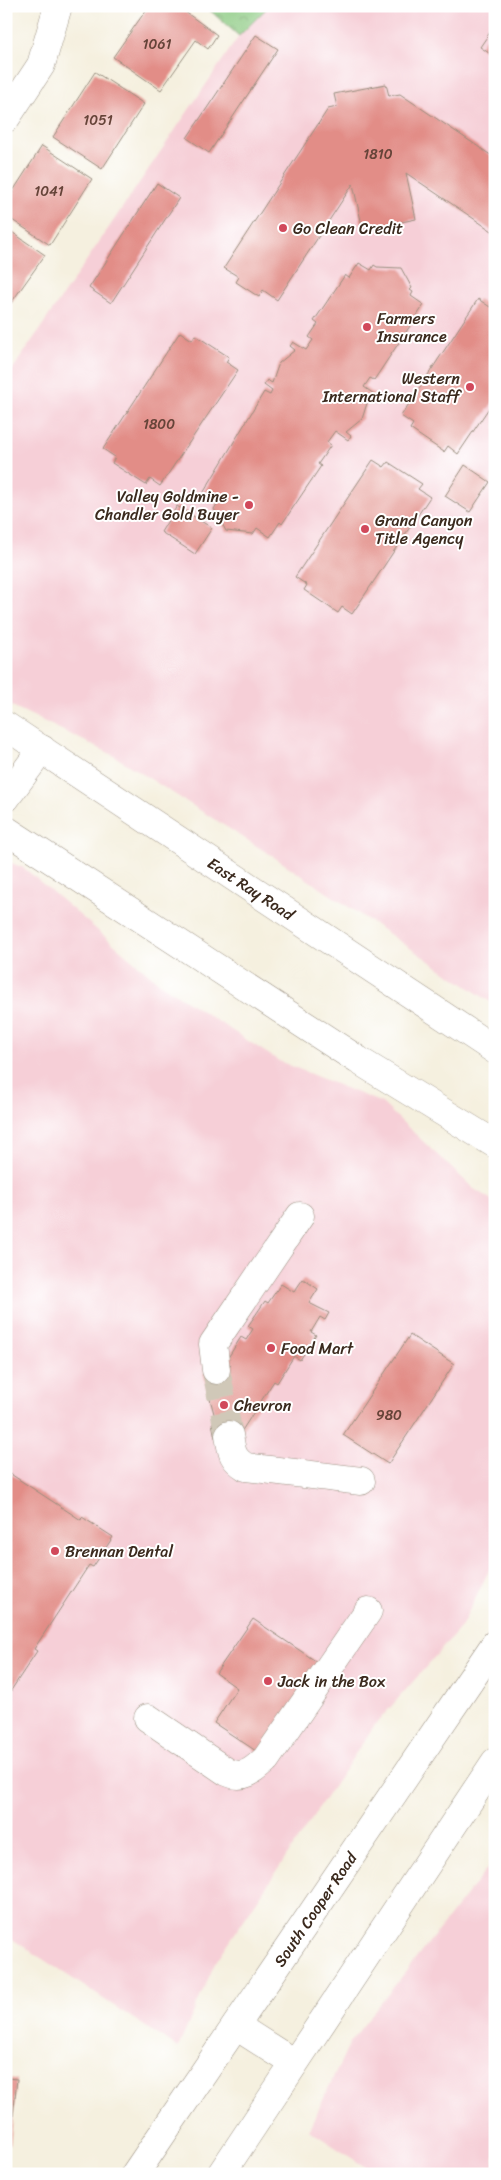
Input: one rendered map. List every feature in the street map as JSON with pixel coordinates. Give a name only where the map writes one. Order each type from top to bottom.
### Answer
[{"type":"main road","points":[[6,118],[41,65],[58,6]]},
{"type":"main road","name":"East Ray Road","points":[[6,726],[495,1050]]},
{"type":"main road","points":[[6,798],[42,749]]},
{"type":"main road","points":[[6,830],[350,1055],[495,1144]]},
{"type":"main road","points":[[216,1370],[213,1344],[300,1216]]},
{"type":"main road","points":[[229,1435],[232,1454],[236,1461],[246,1467],[361,1481]]},
{"type":"main road","points":[[148,1718],[227,1772],[236,1776],[246,1774],[254,1770],[266,1759],[368,1611]]},
{"type":"main road","name":"South Cooper Road","points":[[135,2174],[495,1644]]},
{"type":"main road","points":[[221,2174],[495,1762]]},
{"type":"main road","points":[[236,2026],[294,2063]]},
{"type":"shaded area","points":[[269,6],[495,6],[495,1005],[277,859],[111,754],[6,703],[6,379],[239,36]]},
{"type":"shaded area","points":[[6,861],[24,868],[162,985],[279,1061],[382,1103],[474,1189],[495,1202],[495,1558],[461,1627],[374,1726],[215,1963],[178,2048],[6,1935]]},
{"type":"shaded area","points":[[495,1859],[495,2174],[376,2174],[309,2130],[350,2042]]},
{"type":"green space","points":[[205,6],[269,6],[239,36]]},
{"type":"building","points":[[149,6],[177,6],[217,35],[208,49],[196,40],[161,90],[113,57]]},
{"type":"building","points":[[495,25],[495,57],[480,47]]},
{"type":"building","points":[[256,35],[278,49],[209,153],[187,138]]},
{"type":"building","points":[[95,72],[144,104],[102,169],[53,137]]},
{"type":"building","points":[[386,84],[389,96],[400,94],[495,158],[495,233],[406,173],[416,219],[363,230],[353,184],[277,300],[263,290],[259,297],[236,282],[239,277],[224,268],[328,109],[337,107],[334,94]]},
{"type":"building","points":[[42,146],[92,179],[50,245],[6,216],[6,202]]},
{"type":"building","points":[[157,183],[179,198],[111,303],[89,288]]},
{"type":"building","points":[[6,228],[45,255],[6,310]]},
{"type":"building","points":[[359,263],[371,270],[374,265],[377,267],[401,268],[412,288],[410,290],[413,292],[411,296],[424,305],[374,380],[370,378],[364,387],[374,394],[371,399],[369,397],[362,419],[346,432],[351,436],[348,440],[335,431],[327,442],[331,445],[318,464],[321,466],[282,524],[280,522],[270,537],[257,528],[253,534],[226,531],[214,509],[217,504],[202,495],[264,392],[270,395],[272,391],[264,385],[267,380],[272,383],[279,363],[295,350],[290,346],[293,342],[306,350],[313,340],[309,337],[318,324],[314,321],[345,275],[349,278]]},
{"type":"building","points":[[478,299],[490,307],[493,301],[495,302],[495,399],[458,454],[448,446],[444,452],[410,429],[413,424],[401,416]]},
{"type":"building","points":[[180,332],[192,340],[195,335],[229,357],[226,362],[238,370],[160,486],[150,479],[146,485],[112,463],[115,457],[103,449]]},
{"type":"building","points":[[373,460],[384,467],[388,462],[422,484],[418,489],[430,497],[352,614],[342,607],[338,613],[304,590],[307,585],[295,577]]},
{"type":"building","points":[[465,465],[490,482],[470,512],[445,496]]},
{"type":"building","points":[[177,506],[212,528],[195,554],[161,532]]},
{"type":"building","name":"Food Mart","points":[[303,1279],[318,1289],[309,1303],[329,1313],[325,1320],[320,1317],[311,1332],[316,1335],[300,1360],[294,1356],[277,1383],[274,1381],[241,1432],[215,1438],[212,1423],[216,1421],[203,1373],[227,1370],[231,1365],[226,1361],[241,1337],[246,1340],[253,1329],[248,1326],[265,1301],[268,1303],[281,1284],[294,1292]]},
{"type":"building","points":[[410,1335],[454,1364],[388,1464],[343,1435]]},
{"type":"building","name":"Brennan Dental","points":[[6,1471],[81,1520],[82,1517],[113,1537],[93,1567],[89,1565],[34,1649],[37,1651],[6,1698]]},
{"type":"building","name":"Jack in the Box","points":[[253,1619],[320,1664],[259,1753],[214,1723],[237,1688],[216,1673]]},
{"type":"building","points":[[6,2078],[17,2079],[10,2145],[6,2144]]},
{"type":"tunnel","points":[[216,1370],[229,1435]]},
{"type":"place","name":"Go Clean Credit","points":[[283,228]]},
{"type":"place","name":"Farmers Insurance","points":[[367,327]]},
{"type":"place","name":"Western International Staff","points":[[470,387]]},
{"type":"place","name":"Valley Goldmine - Chandler Gold Buyer","points":[[249,505]]},
{"type":"place","name":"Grand Canyon Title Agency","points":[[365,529]]},
{"type":"place","name":"Food Mart","points":[[271,1348]]},
{"type":"place","name":"Chevron","points":[[224,1405]]},
{"type":"place","name":"Brennan Dental","points":[[55,1551]]},
{"type":"place","name":"Jack in the Box","points":[[268,1681]]}]
